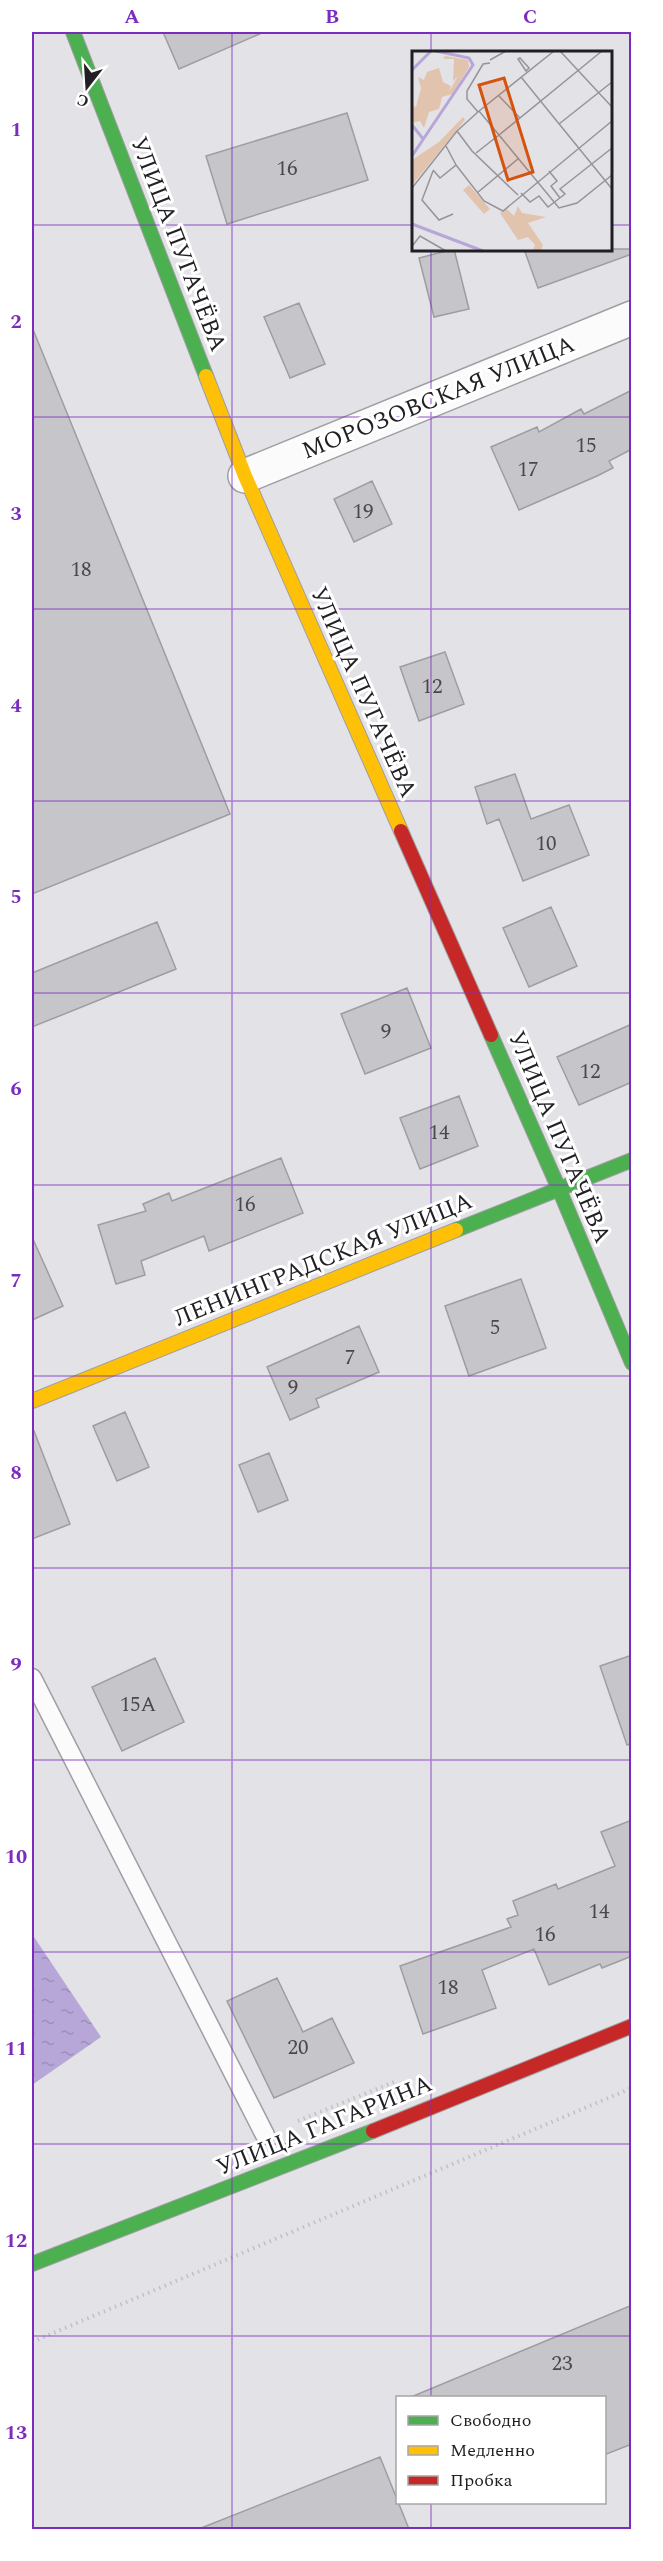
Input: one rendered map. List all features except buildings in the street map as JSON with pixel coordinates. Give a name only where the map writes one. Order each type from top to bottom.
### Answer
[{"type":"street","name":"УЛИЦА ПУГАЧЁВА","points":[[73,32],[245,476],[560,1188],[632,1363]]},
{"type":"street","name":"МОРОЗОВСКАЯ УЛИЦА","points":[[245,476],[632,318]]},
{"type":"street","name":"ЛЕНИНГРАДСКАЯ УЛИЦА","points":[[32,1401],[632,1160]]},
{"type":"street","name":"УЛИЦА ГАГАРИНА","points":[[32,2264],[333,2147],[632,2026]]},
{"type":"lane","points":[[32,1678],[265,2135]]},
{"type":"path","points":[[32,2342],[632,2088]]},
{"type":"water","points":[[32,1934],[101,2037],[32,2085]]},
{"type":"traffic: fast","points":[[73,32],[206,376]]},
{"type":"traffic: fast","points":[[491,1035],[559,1189],[632,1160]]},
{"type":"traffic: fast","points":[[456,1230],[559,1189],[632,1363]]},
{"type":"traffic: fast","points":[[32,2264],[373,2131]]},
{"type":"traffic: slow","points":[[206,376],[245,476],[401,831]]},
{"type":"traffic: slow","points":[[32,1401],[456,1230]]},
{"type":"traffic: jam","points":[[401,831],[491,1035]]},
{"type":"traffic: jam","points":[[373,2131],[632,2026]]}]
